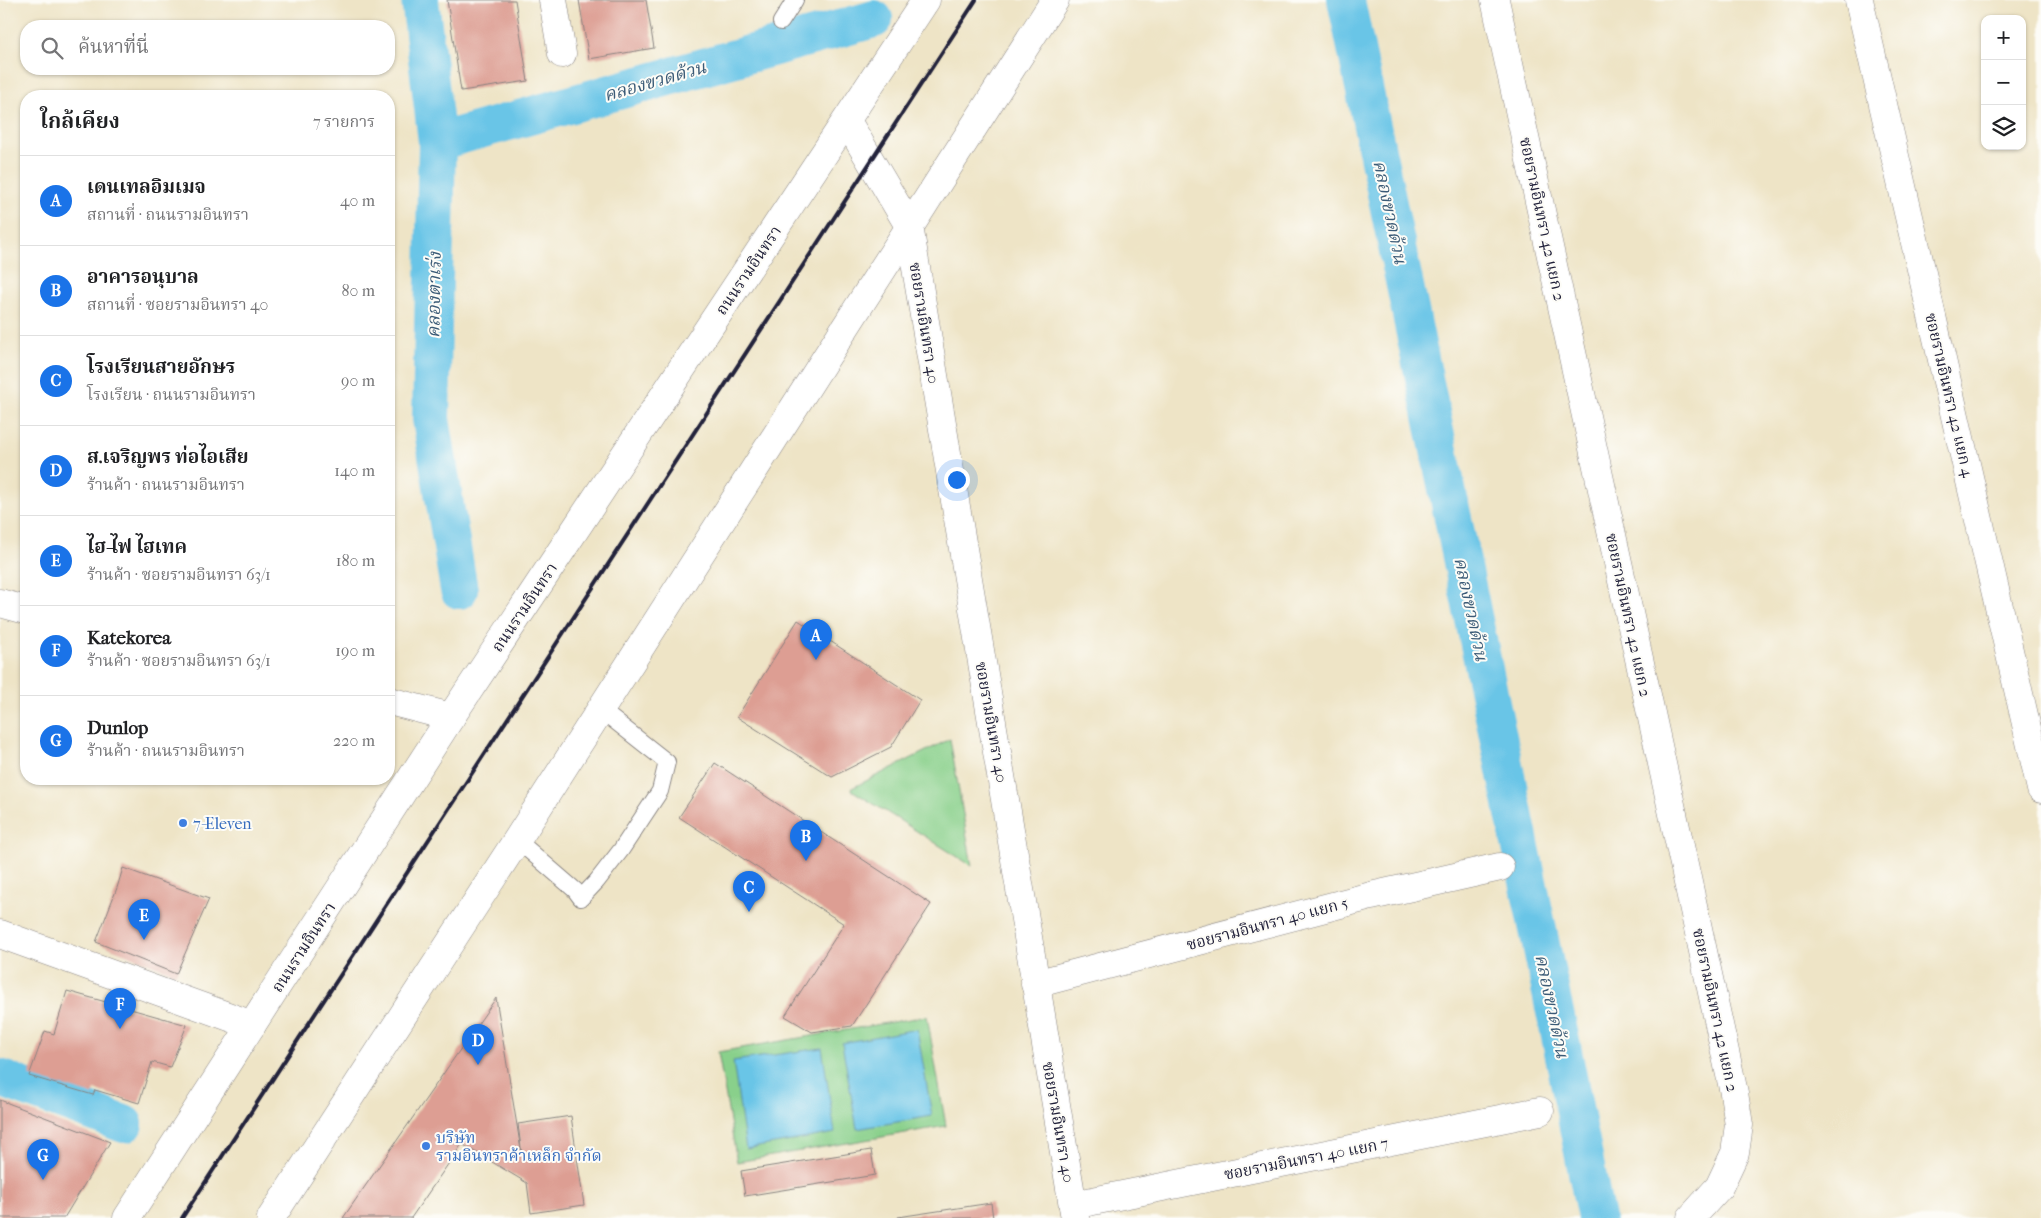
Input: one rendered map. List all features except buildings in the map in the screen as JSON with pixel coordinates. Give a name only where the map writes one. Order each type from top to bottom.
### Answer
[{"type":"street","points":[[553,0],[562,54]]},
{"type":"street","name":"ถนนรามอินทรา","points":[[127,1218],[451,717],[926,0]]},
{"type":"street","points":[[271,1218],[518,840],[1055,0]]},
{"type":"street","name":"ซอยรามอินทรา 42 แยก 2","points":[[1495,0],[1734,1093],[1739,1126],[1735,1153],[1720,1187],[1692,1218]]},
{"type":"street","name":"ซอยรามอินทรา 42 แยก 4","points":[[1859,0],[2041,789]]},
{"type":"street","points":[[847,121],[909,226]]},
{"type":"street","name":"ซอยรามอินทรา 40","points":[[909,226],[1074,1212]]},
{"type":"street","points":[[0,603],[20,608]]},
{"type":"street","points":[[395,703],[451,717]]},
{"type":"street","name":"ซอยรามอินทรา 40 แยก 5","points":[[1035,984],[1371,896],[1500,867]]},
{"type":"street","points":[[0,934],[252,1026]]},
{"type":"street","name":"ซอยรามอินทรา 40 แยก 7","points":[[1074,1212],[1540,1111]]},
{"type":"lane","points":[[781,22],[795,0]]},
{"type":"lane","points":[[518,840],[575,890],[581,898],[597,882],[660,791],[667,762],[601,710]]},
{"type":"green space","points":[[950,739],[972,866],[850,789]]},
{"type":"green space","points":[[927,1016],[946,1126],[737,1162],[718,1052]]},
{"type":"water","points":[[917,1029],[932,1116],[857,1129],[842,1043]]},
{"type":"water","points":[[822,1048],[835,1133],[746,1149],[733,1061]]},
{"type":"waterway","name":"คลองตาเร่ง","points":[[420,0],[437,142],[431,419],[459,590]]},
{"type":"waterway","name":"คลองขวดด้วน","points":[[1346,0],[1596,1218]]},
{"type":"waterway","name":"คลองขวดด้วน","points":[[437,142],[874,19]]},
{"type":"waterway","name":"คลองตาเร่ง","points":[[0,1078],[124,1124]]},
{"type":"railway","points":[[182,1218],[976,0]]},
{"type":"place","name":"เดนเทลอิมเมจ","points":[[816,660]]},
{"type":"place","name":"7-Eleven","points":[[183,823]]},
{"type":"place","name":"อาคารอนุบาล","points":[[806,861]]},
{"type":"place","name":"โรงเรียนสายอักษร","points":[[749,912]]},
{"type":"place","name":"ไฮ-ไฟ ไฮเทค","points":[[144,940]]},
{"type":"place","name":"Katekorea","points":[[120,1029]]},
{"type":"place","name":"ส.เจริญพร ท่อไอเสีย","points":[[478,1065]]},
{"type":"place","name":"บริษัท รามอินทราค้าเหล็ก จำกัด","points":[[426,1146]]},
{"type":"place","name":"Dunlop","points":[[43,1180]]}]
